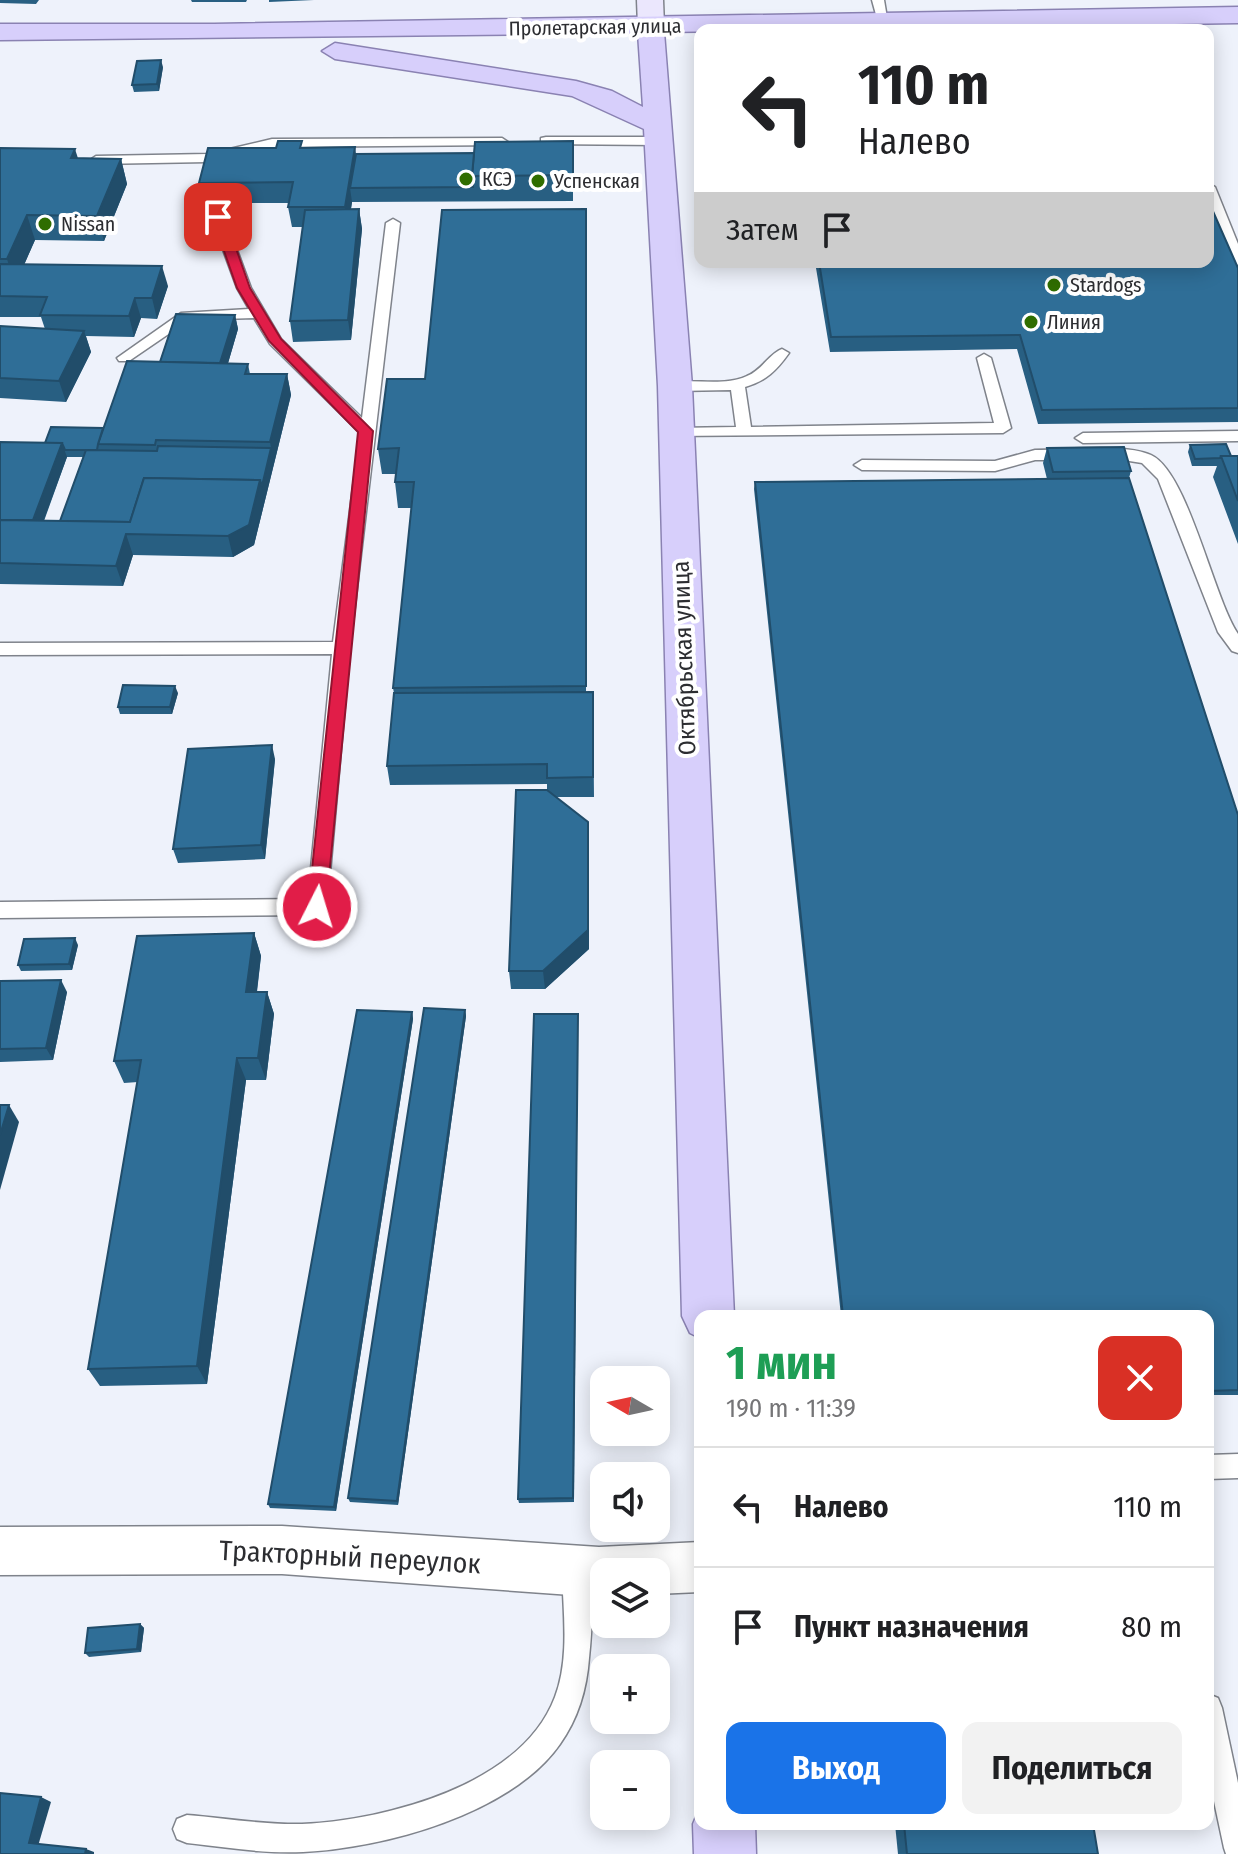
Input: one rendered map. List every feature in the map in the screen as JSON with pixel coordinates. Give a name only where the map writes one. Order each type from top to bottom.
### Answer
[{"type":"main road","name":"Пролетарская улица","points":[[0,32],[214,32],[650,13],[881,11],[1017,24]]},
{"type":"main road","name":"Октябрьская улица","points":[[650,13],[675,386],[708,1310]]},
{"type":"main road","name":"Пролетарская улица","points":[[1048,24],[1238,15]]},
{"type":"main road","points":[[214,32],[576,89],[602,97],[658,133]]},
{"type":"main road","points":[[724,1830],[725,1854]]},
{"type":"street","name":"Тракторный переулок","points":[[0,1551],[282,1550],[575,1570],[694,1567]]},
{"type":"lane","points":[[538,141],[658,133]]},
{"type":"lane","points":[[74,160],[208,158],[272,143],[522,142]]},
{"type":"lane","points":[[1214,202],[1238,261]]},
{"type":"lane","points":[[218,217],[244,288],[275,341],[366,431]]},
{"type":"lane","points":[[0,910],[317,907],[341,648],[393,223]]},
{"type":"lane","points":[[124,358],[186,316],[259,313]]},
{"type":"lane","points":[[675,386],[738,387],[774,369],[782,353]]},
{"type":"lane","points":[[676,433],[1003,428],[984,358]]},
{"type":"lane","points":[[738,387],[744,432]]},
{"type":"lane","points":[[1083,438],[1238,436]]},
{"type":"lane","points":[[862,465],[995,466],[1035,455],[1123,455],[1147,459],[1165,477],[1227,632],[1238,647]]},
{"type":"lane","points":[[0,649],[341,648]]},
{"type":"lane","points":[[1214,1467],[1238,1466]]},
{"type":"lane","points":[[187,1829],[313,1838],[387,1826],[480,1793],[531,1760],[567,1705],[576,1657],[575,1570]]},
{"type":"lane","points":[[1214,1736],[1238,1848]]},
{"type":"building","points":[[161,60],[157,84],[132,85],[137,61]]},
{"type":"building","points":[[278,141],[302,141],[300,148],[355,147],[345,207],[288,207],[293,182],[199,183],[208,148],[276,148]]},
{"type":"building","points":[[573,141],[573,175],[472,176],[475,142]]},
{"type":"building","points":[[0,148],[75,149],[71,158],[121,159],[97,216],[27,215],[7,259],[0,259]]},
{"type":"building","points":[[474,153],[473,187],[350,188],[356,154]]},
{"type":"building","points":[[359,209],[348,320],[290,321],[305,210]]},
{"type":"building","points":[[586,209],[586,686],[393,688],[414,482],[395,482],[399,448],[378,449],[387,379],[425,379],[442,210]]},
{"type":"building","name":"Линия","points":[[1214,214],[1238,268],[1238,408],[1042,410],[1020,335],[831,337],[820,268],[1214,268]]},
{"type":"building","points":[[0,264],[162,266],[152,298],[135,298],[129,316],[40,315],[47,297],[0,296]]},
{"type":"building","points":[[176,314],[235,315],[220,363],[160,362]]},
{"type":"building","points":[[0,326],[84,331],[59,381],[0,378]]},
{"type":"building","points":[[127,361],[248,364],[245,374],[287,374],[270,442],[156,440],[155,445],[98,444]]},
{"type":"building","points":[[51,427],[103,428],[97,450],[65,450],[62,443],[45,443]]},
{"type":"building","points":[[0,442],[62,443],[33,520],[0,520]]},
{"type":"building","points":[[1226,444],[1231,456],[1195,459],[1190,445]]},
{"type":"building","points":[[158,446],[271,448],[262,486],[260,480],[144,478],[130,522],[60,521],[86,450],[157,451]]},
{"type":"building","points":[[1124,447],[1131,471],[1053,472],[1047,448]]},
{"type":"building","points":[[1221,456],[1238,456],[1238,501]]},
{"type":"building","points":[[144,478],[260,480],[249,525],[228,536],[126,534],[116,566],[0,563],[0,520],[130,522]]},
{"type":"building","points":[[1129,478],[1238,815],[1238,1390],[1214,1391],[1214,1310],[842,1310],[755,482]]},
{"type":"building","points":[[123,685],[175,686],[170,707],[118,707]]},
{"type":"building","points":[[593,692],[593,777],[547,778],[547,764],[387,766],[394,693]]},
{"type":"building","points":[[272,745],[261,845],[173,849],[188,749]]},
{"type":"building","points":[[516,790],[547,790],[588,822],[588,930],[543,971],[509,971]]},
{"type":"building","points":[[254,933],[246,992],[267,992],[258,1058],[237,1058],[197,1366],[88,1369],[141,1060],[114,1061],[137,936]]},
{"type":"building","points":[[75,938],[69,964],[18,965],[24,939]]},
{"type":"building","points":[[61,980],[46,1048],[0,1049],[0,981]]},
{"type":"building","points":[[424,1008],[465,1010],[397,1501],[348,1498]]},
{"type":"building","points":[[357,1010],[412,1012],[334,1507],[268,1504]]},
{"type":"building","points":[[534,1014],[578,1014],[573,1498],[518,1499]]},
{"type":"building","points":[[0,1105],[9,1105],[0,1135]]},
{"type":"building","points":[[140,1624],[137,1649],[85,1653],[88,1628]]},
{"type":"building","points":[[0,1793],[41,1797],[29,1843],[86,1849],[85,1854],[0,1854]]},
{"type":"building","points":[[905,1830],[1094,1830],[1098,1854],[907,1854]]},
{"type":"place","name":"КСЭ","points":[[466,179]]},
{"type":"place","name":"Успенская","points":[[538,181]]},
{"type":"place","name":"Nissan","points":[[45,224]]},
{"type":"place","name":"Stardogs","points":[[1054,285]]},
{"type":"place","name":"Линия","points":[[1031,322]]},
{"type":"route","points":[[218,217],[244,288],[275,341],[366,431],[341,648],[317,907]]}]
